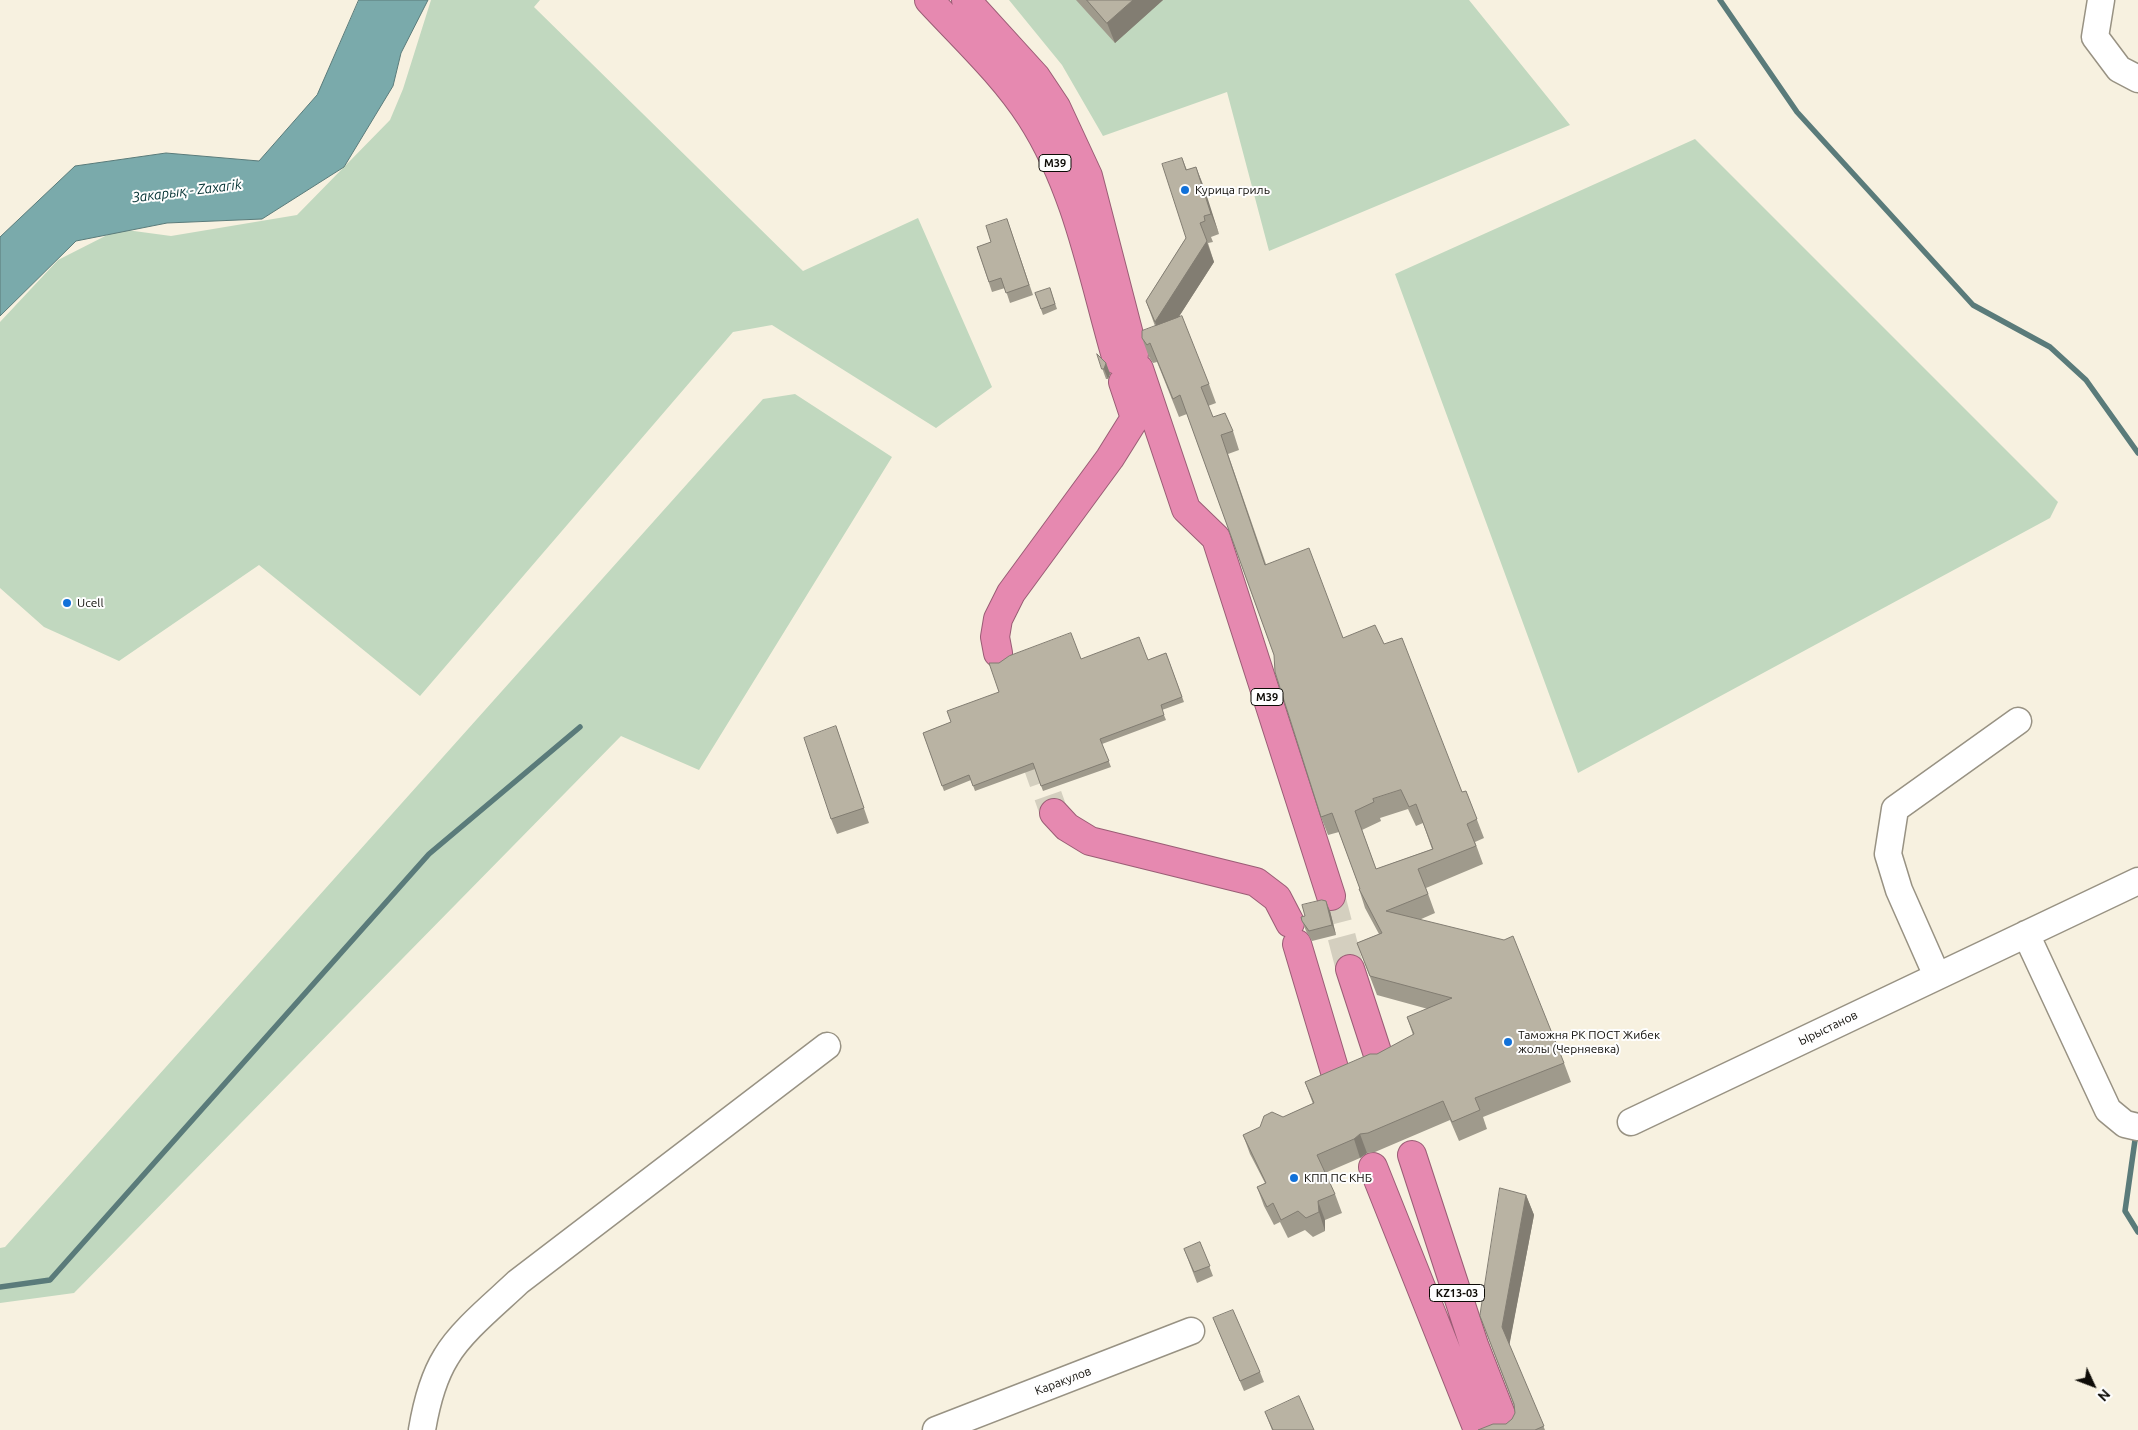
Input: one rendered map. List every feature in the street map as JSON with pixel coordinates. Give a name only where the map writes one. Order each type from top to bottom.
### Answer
[{"type":"highway","name":"M39","points":[[929,0],[1012,91],[1032,118],[1057,167],[1080,223],[1128,364],[1186,509],[1216,538],[1331,896]]},
{"type":"highway","name":"M39","points":[[966,0],[1036,77],[1056,107],[1088,176],[1128,364],[1135,418],[1110,458],[1011,593],[998,619],[995,637],[998,653]]},
{"type":"highway","points":[[1054,813],[1067,827],[1090,840],[1256,882],[1277,898],[1294,933],[1336,1075]]},
{"type":"highway","points":[[1350,969],[1379,1058]]},
{"type":"highway","name":"KZ13-03","points":[[1412,1155],[1474,1345],[1508,1430]]},
{"type":"highway","name":"KZ13-03","points":[[1373,1167],[1478,1430]]},
{"type":"street","points":[[2101,0],[2095,37],[2119,69],[2138,80]]},
{"type":"street","points":[[1937,976],[1899,890],[1888,854],[1894,809],[2018,721]]},
{"type":"street","name":"Ырыстанов","points":[[1631,1122],[2138,881]]},
{"type":"street","points":[[2026,934],[2108,1110],[2125,1124],[2138,1126]]},
{"type":"street","points":[[422,1430],[426,1406],[446,1357],[478,1319],[518,1282],[827,1046]]},
{"type":"street","name":"Каракулов","points":[[936,1430],[1191,1331]]},
{"type":"green space","points":[[431,0],[540,0],[534,7],[803,271],[918,218],[992,387],[936,428],[772,325],[733,332],[420,696],[259,565],[119,661],[44,627],[0,588],[0,322],[58,260],[119,229],[171,236],[297,215],[390,120],[403,89]]},
{"type":"green space","points":[[1009,0],[1469,0],[1570,125],[1269,251],[1227,92],[1103,136],[1062,65]]},
{"type":"green space","points":[[1695,139],[2058,502],[2050,518],[1578,773],[1395,274]]},
{"type":"green space","points":[[795,394],[892,457],[699,770],[621,736],[74,1293],[0,1303],[0,1248],[5,1247],[763,399]]},
{"type":"water","name":"Закарық - Zaxarik","points":[[359,0],[428,0],[401,53],[393,86],[344,167],[262,219],[167,223],[76,241],[0,316],[0,237],[75,166],[166,153],[259,161],[317,95]]},
{"type":"building","points":[[1087,0],[1133,0],[1107,23]]},
{"type":"building","points":[[1182,158],[1186,170],[1196,167],[1211,214],[1204,216],[1205,221],[1200,223],[1207,241],[1155,322],[1146,301],[1186,238],[1162,164]]},
{"type":"building","points":[[1007,219],[1029,285],[1006,293],[1001,278],[989,282],[977,247],[991,242],[986,226]]},
{"type":"building","points":[[1050,288],[1055,304],[1041,309],[1035,293]]},
{"type":"building","points":[[1182,316],[1209,384],[1201,387],[1213,417],[1225,413],[1233,431],[1221,435],[1265,565],[1309,548],[1343,638],[1375,625],[1384,644],[1402,638],[1462,792],[1466,791],[1477,819],[1467,824],[1476,846],[1418,869],[1428,894],[1386,911],[1504,940],[1513,936],[1564,1063],[1475,1098],[1480,1110],[1452,1122],[1443,1101],[1368,1133],[1360,1134],[1354,1139],[1317,1155],[1335,1194],[1318,1201],[1319,1212],[1306,1218],[1298,1211],[1281,1220],[1273,1203],[1267,1207],[1257,1187],[1266,1183],[1243,1135],[1260,1127],[1264,1116],[1272,1112],[1283,1117],[1314,1103],[1305,1082],[1370,1054],[1377,1054],[1414,1034],[1407,1017],[1452,998],[1370,976],[1357,943],[1382,933],[1359,889],[1332,813],[1321,817],[1275,672],[1274,655],[1180,395],[1173,399],[1150,343],[1147,345],[1142,338],[1142,331]],"holes":[[[1401,790],[1409,807],[1416,804],[1433,849],[1376,869],[1355,811],[1374,802],[1373,799]]]},
{"type":"building","points":[[1097,354],[1106,363],[1104,369],[1102,369]]},
{"type":"building","points":[[1071,633],[1081,659],[1139,637],[1148,660],[1166,653],[1182,697],[1161,705],[1164,715],[1100,739],[1109,761],[1041,786],[1033,763],[973,786],[969,775],[942,786],[923,733],[951,722],[947,711],[999,692],[989,663],[999,663],[1009,656]]},
{"type":"building","points":[[836,726],[864,808],[831,819],[804,738]]},
{"type":"building","points":[[1322,900],[1326,901],[1332,925],[1309,931],[1302,921],[1301,917],[1305,916],[1302,905]]},
{"type":"building","points":[[1500,1188],[1526,1195],[1502,1327],[1544,1426],[1535,1430],[1478,1430],[1493,1424],[1506,1424],[1515,1413],[1514,1404],[1480,1316]]},
{"type":"building","points":[[1200,1242],[1210,1266],[1194,1272],[1184,1249]]},
{"type":"building","points":[[1233,1310],[1260,1372],[1240,1381],[1213,1318]]},
{"type":"building","points":[[1299,1396],[1314,1430],[1273,1430],[1265,1412]]},
{"type":"waterway","points":[[1720,0],[1797,112],[1973,305],[2050,347],[2086,380],[2138,453]]},
{"type":"waterway","points":[[0,1287],[50,1280],[429,854],[580,727]]},
{"type":"waterway","points":[[2136,1133],[2125,1211],[2138,1232]]},
{"type":"tunnel","points":[[1034,756],[1054,813]]},
{"type":"tunnel","points":[[1331,896],[1350,969]]},
{"type":"place","name":"Курица гриль","points":[[1185,190]]},
{"type":"place","name":"Ucell","points":[[67,603]]},
{"type":"place","name":"Таможня РК ПОСТ Жибек жолы (Черняевка)","points":[[1508,1042]]},
{"type":"place","name":"КПП ПС КНБ","points":[[1294,1178]]}]
